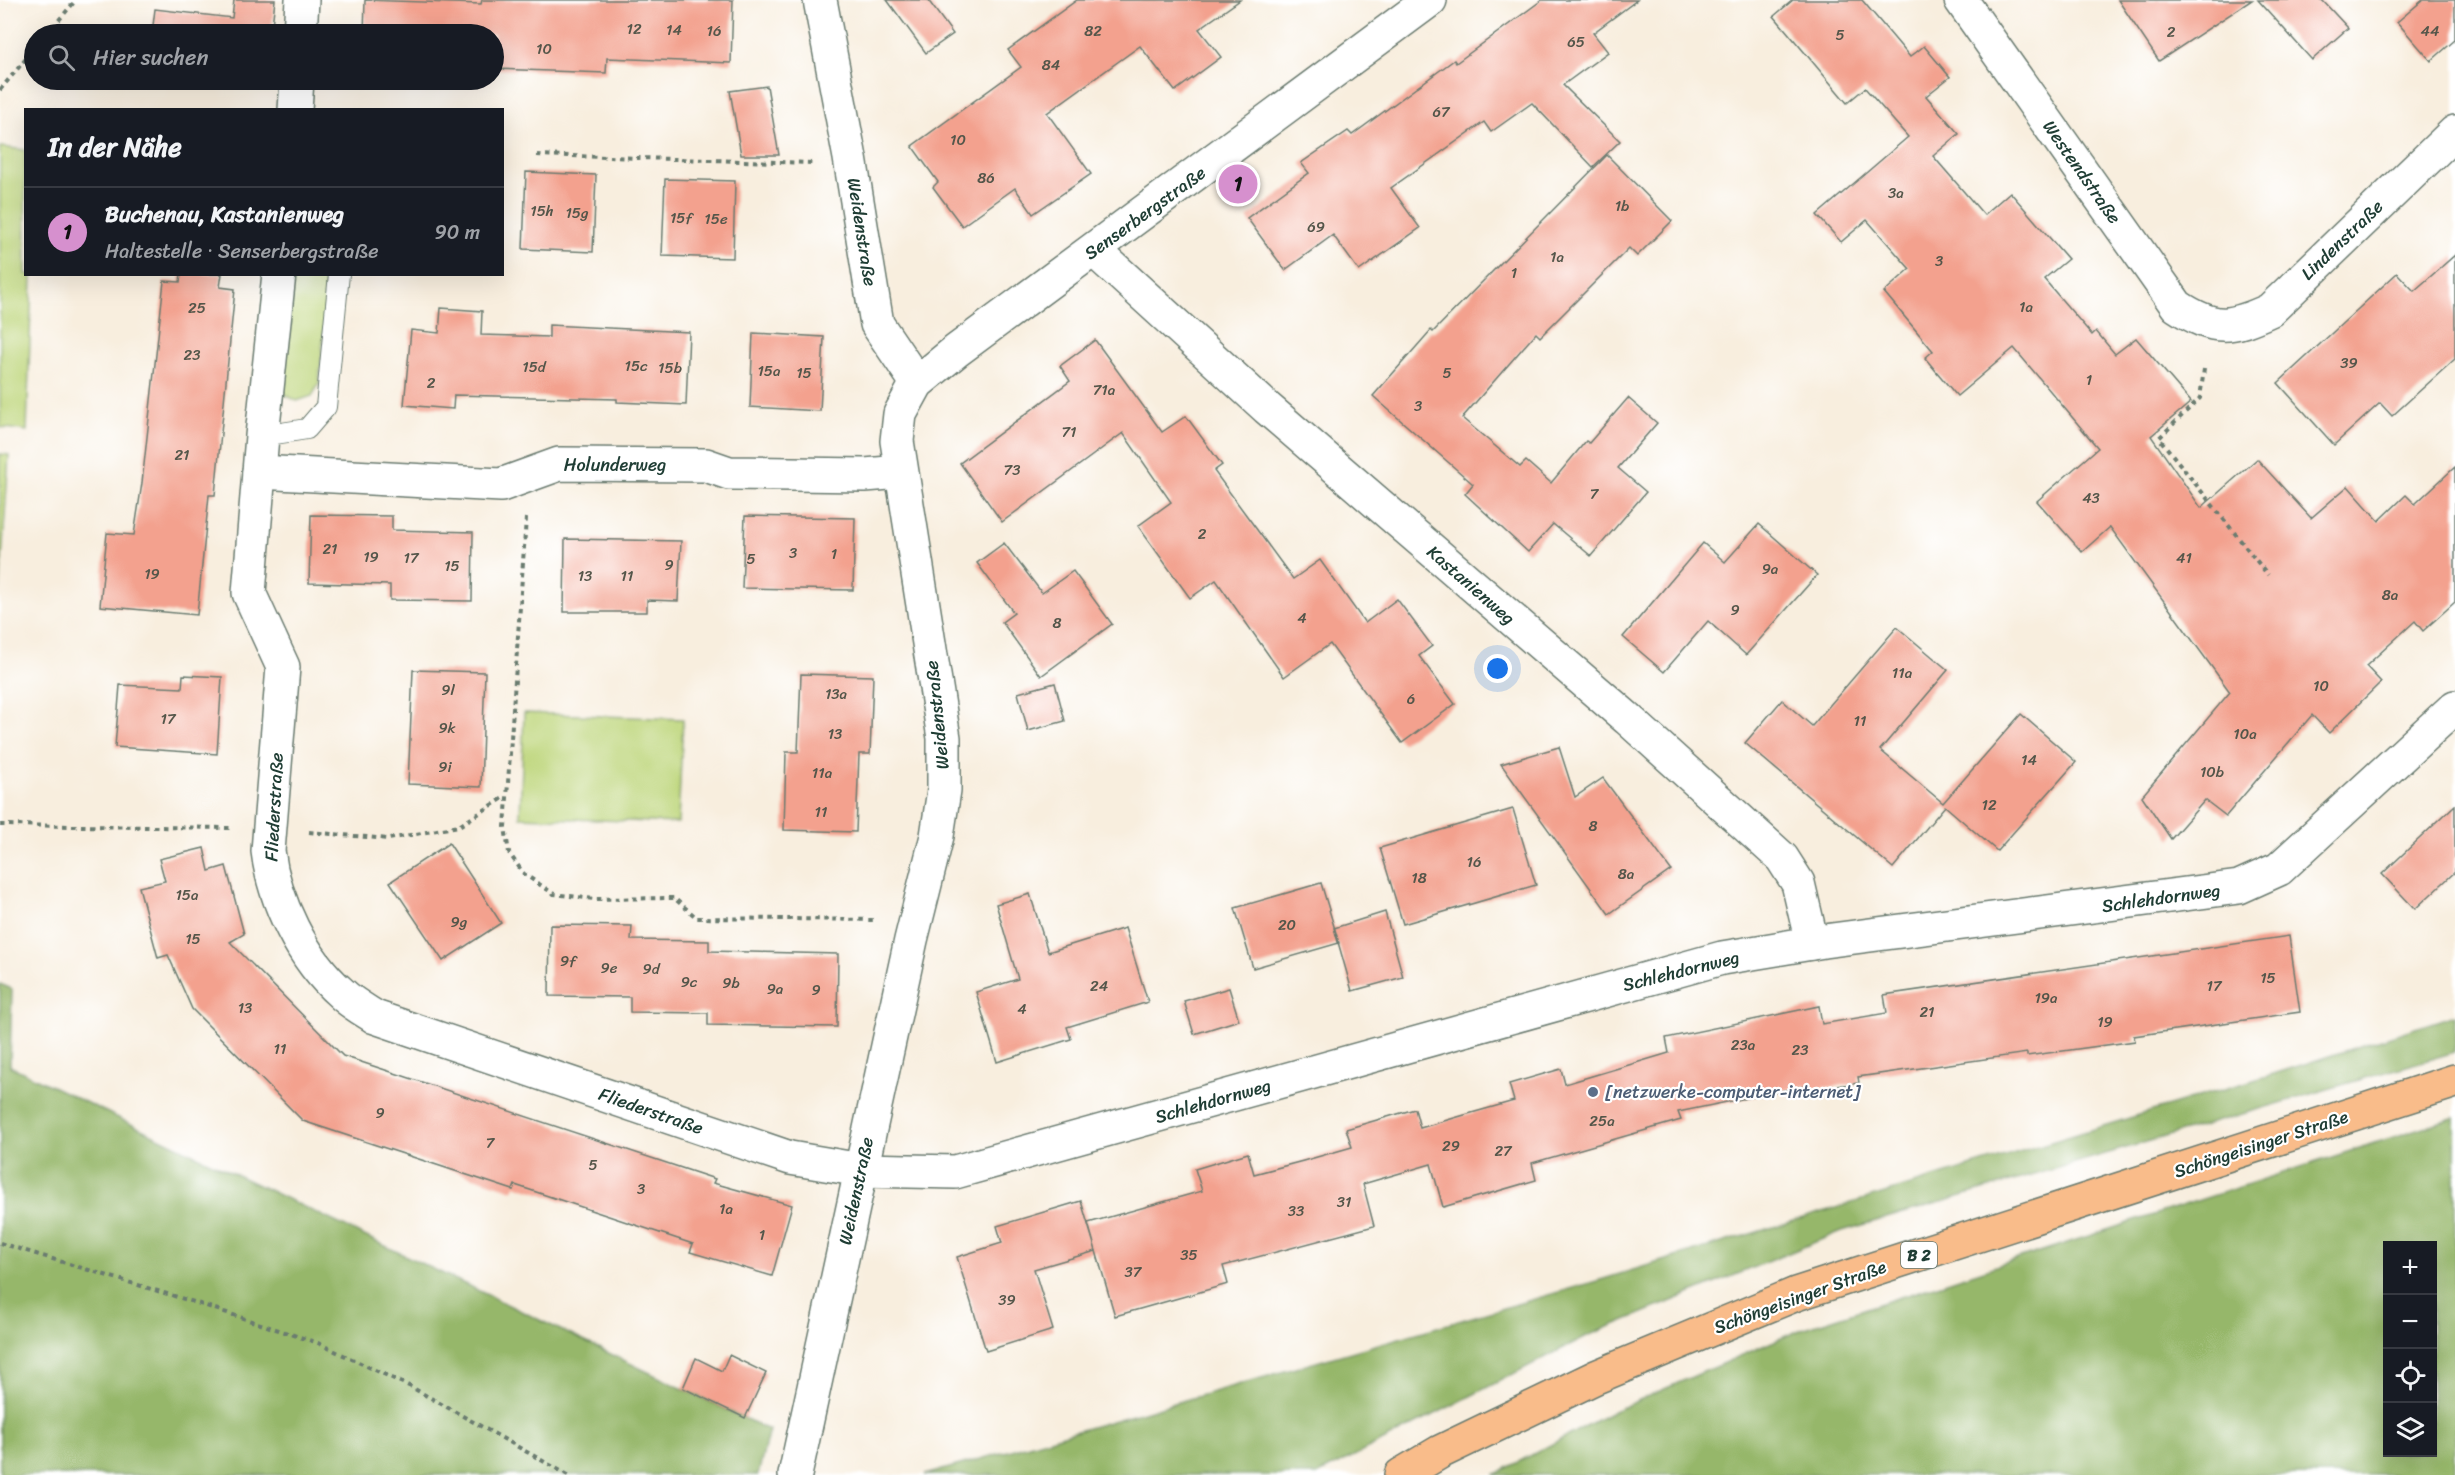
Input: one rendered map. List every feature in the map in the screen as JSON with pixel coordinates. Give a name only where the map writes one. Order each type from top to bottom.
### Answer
[{"type":"main road","name":"Schöngeisinger Straße","points":[[1401,1475],[1440,1452],[1596,1377],[1796,1294],[2455,1081]]},
{"type":"street","points":[[301,24],[302,0]]},
{"type":"street","name":"Weidenstraße","points":[[795,1475],[943,802],[944,738],[897,441],[900,414],[917,383],[877,324],[850,158],[820,0]]},
{"type":"street","name":"Senserbergstraße","points":[[917,383],[956,351],[1430,0]]},
{"type":"street","name":"Westendstraße","points":[[1961,0],[2177,306],[2196,319],[2217,324]]},
{"type":"street","points":[[295,108],[296,90]]},
{"type":"street","name":"Lindenstraße","points":[[2217,324],[2241,323],[2270,309],[2455,132]]},
{"type":"street","name":"Kastanienweg","points":[[1094,250],[1259,401],[1628,719],[1782,858],[1798,883],[1812,943]]},
{"type":"street","name":"Fliederstraße","points":[[279,276],[249,593],[284,667],[269,829],[268,851],[271,874],[282,906],[318,968],[340,993],[375,1017],[790,1158],[861,1170]]},
{"type":"street","name":"Holunderweg","points":[[259,472],[501,485],[559,464],[706,465],[729,473],[865,475],[902,472]]},
{"type":"street","name":"Schlehdornweg","points":[[861,1170],[955,1172],[1722,958],[1812,943],[2239,887],[2278,869],[2455,707]]},
{"type":"lane","points":[[262,436],[307,429],[326,407],[339,276]]},
{"type":"path","points":[[56,24],[76,0]]},
{"type":"path","points":[[0,90],[24,61]]},
{"type":"path","points":[[537,155],[813,163],[850,158]]},
{"type":"path","points":[[2204,369],[2200,398],[2158,438],[2268,575]]},
{"type":"path","points":[[529,474],[505,796],[505,827],[509,853],[524,874],[554,894],[594,899],[674,898],[697,918],[916,921]]},
{"type":"path","points":[[0,825],[6,823],[269,829],[390,839],[459,826],[505,796]]},
{"type":"path","points":[[0,1243],[318,1343],[411,1387],[568,1475]]},
{"type":"green space","points":[[0,147],[24,150],[24,276],[32,276],[27,431],[0,427]]},
{"type":"green space","points":[[288,276],[329,276],[319,384],[312,396],[297,401],[282,393]]},
{"type":"green space","points":[[0,454],[9,455],[0,589]]},
{"type":"green space","points":[[524,713],[683,719],[678,823],[520,817]]},
{"type":"green space","points":[[0,984],[12,989],[10,1066],[769,1430],[758,1475],[0,1475]]},
{"type":"green space","points":[[2455,1015],[2455,1052],[1842,1231],[1587,1336],[1317,1475],[925,1475],[1597,1281],[2283,1071]]},
{"type":"green space","points":[[2455,1117],[2455,1475],[1494,1475],[1614,1411],[1802,1329]]},
{"type":"building","points":[[234,0],[275,0],[272,24],[153,24],[155,9],[232,18]]},
{"type":"building","points":[[365,0],[481,4],[482,0],[733,0],[731,63],[607,58],[606,73],[504,69],[504,24],[364,24]]},
{"type":"building","points":[[887,0],[928,0],[953,34],[926,53]]},
{"type":"building","points":[[1077,0],[1240,0],[1199,29],[1221,57],[1175,91],[1140,46],[1047,113],[1091,174],[1033,214],[1015,188],[962,226],[933,187],[938,182],[912,146],[1021,67],[1008,50]]},
{"type":"building","points":[[1542,0],[1637,0],[1593,33],[1608,52],[1563,85],[1620,141],[1593,167],[1532,103],[1491,132],[1484,122],[1391,188],[1420,228],[1359,271],[1333,235],[1285,270],[1247,218],[1309,173],[1301,163],[1348,131],[1352,135],[1454,60],[1456,63]]},
{"type":"building","points":[[1793,0],[1862,0],[1910,57],[1924,46],[1950,77],[1926,96],[1959,134],[1933,156],[1984,215],[2010,192],[2068,259],[2044,279],[2092,335],[2096,331],[2115,354],[2136,338],[2191,402],[2151,436],[2201,508],[2257,459],[2311,518],[2348,486],[2379,521],[2406,495],[2415,504],[2455,467],[2455,602],[2423,631],[2415,621],[2366,666],[2381,682],[2329,733],[2312,715],[2226,816],[2205,800],[2171,839],[2142,796],[2230,692],[2110,527],[2082,552],[2037,501],[2098,448],[2014,348],[1957,396],[1925,358],[1933,351],[1884,292],[1910,269],[1867,220],[1841,242],[1817,215],[1908,137],[1865,88],[1847,103],[1774,16]]},
{"type":"building","points":[[2118,0],[2252,0],[2159,61]]},
{"type":"building","points":[[2258,0],[2322,0],[2348,28],[2312,60]]},
{"type":"building","points":[[2423,0],[2455,0],[2455,40],[2431,61],[2397,22]]},
{"type":"building","points":[[767,86],[779,155],[741,155],[730,91]]},
{"type":"building","points":[[1607,155],[1672,221],[1637,256],[1629,248],[1540,337],[1536,333],[1462,418],[1520,467],[1526,461],[1551,483],[1586,441],[1589,443],[1628,398],[1657,423],[1618,468],[1646,492],[1591,556],[1553,524],[1528,552],[1465,494],[1473,484],[1373,396],[1431,330],[1433,332]]},
{"type":"building","points":[[526,172],[596,175],[593,252],[523,249]]},
{"type":"building","points":[[665,179],[735,181],[733,258],[662,256]]},
{"type":"building","points":[[2455,255],[2455,359],[2392,416],[2380,403],[2334,445],[2278,383],[2397,273],[2414,291]]},
{"type":"building","points":[[181,276],[222,276],[220,287],[235,289],[215,495],[209,495],[197,615],[100,606],[107,533],[134,535],[142,483],[164,281],[180,282]]},
{"type":"building","points":[[441,308],[482,311],[481,335],[549,337],[549,325],[689,332],[686,405],[617,402],[617,399],[454,395],[453,409],[404,405],[411,330],[439,333]]},
{"type":"building","points":[[753,333],[824,337],[820,411],[750,407]]},
{"type":"building","points":[[1095,340],[1162,432],[1186,416],[1222,465],[1214,471],[1293,579],[1320,560],[1365,623],[1397,599],[1432,646],[1419,656],[1455,704],[1402,743],[1330,644],[1284,677],[1216,580],[1190,598],[1138,526],[1171,502],[1123,433],[1002,522],[960,463],[1070,381],[1060,366]]},
{"type":"building","points":[[311,515],[392,516],[392,530],[473,532],[472,601],[390,600],[390,585],[309,583]]},
{"type":"building","points":[[745,516],[855,518],[853,590],[742,588]]},
{"type":"building","points":[[1759,524],[1817,575],[1746,655],[1708,621],[1664,672],[1623,637],[1703,543],[1725,562]]},
{"type":"building","points":[[565,539],[681,541],[678,601],[647,600],[647,612],[564,612]]},
{"type":"building","points":[[1004,543],[1042,593],[1073,571],[1112,624],[1041,676],[1002,622],[1014,613],[977,563]]},
{"type":"building","points":[[1897,627],[1948,670],[1880,750],[1943,803],[2021,714],[2076,762],[1997,851],[1945,806],[1893,868],[1745,743],[1782,700],[1812,726]]},
{"type":"building","points":[[413,670],[485,672],[481,787],[408,784]]},
{"type":"building","points":[[801,674],[873,676],[870,754],[859,754],[856,832],[784,830],[786,752],[798,752]]},
{"type":"building","points":[[183,675],[222,677],[217,754],[115,747],[120,685],[182,688]]},
{"type":"building","points":[[1055,683],[1065,721],[1028,731],[1018,693]]},
{"type":"building","points":[[1559,747],[1575,797],[1603,778],[1671,870],[1609,914],[1501,764]]},
{"type":"building","points":[[2455,805],[2455,872],[2415,909],[2382,874]]},
{"type":"building","points":[[1513,809],[1536,885],[1403,924],[1380,848]]},
{"type":"building","points":[[449,843],[501,923],[443,961],[390,882]]},
{"type":"building","points":[[204,848],[209,871],[226,866],[244,934],[230,942],[343,1056],[715,1179],[713,1183],[792,1205],[772,1276],[690,1252],[693,1244],[515,1185],[513,1190],[303,1121],[192,1009],[168,955],[158,958],[139,887],[165,881],[159,859]]},
{"type":"building","points":[[1321,883],[1339,943],[1253,968],[1235,908]]},
{"type":"building","points":[[1030,894],[1048,952],[1125,928],[1148,1002],[1067,1027],[1071,1039],[997,1062],[976,992],[1018,979],[996,904]]},
{"type":"building","points":[[1385,912],[1403,977],[1352,991],[1334,928]]},
{"type":"building","points":[[550,925],[632,926],[631,940],[709,941],[709,951],[838,954],[837,1027],[708,1025],[708,1013],[630,1012],[630,997],[549,996]]},
{"type":"building","points":[[2289,936],[2300,1012],[2134,1036],[2135,1041],[2027,1056],[2027,1053],[1858,1077],[1859,1083],[1807,1090],[1805,1086],[1678,1112],[1681,1120],[1532,1163],[1536,1180],[1443,1207],[1431,1164],[1363,1184],[1374,1226],[1223,1266],[1228,1284],[1115,1316],[1088,1223],[1202,1191],[1195,1169],[1248,1153],[1254,1174],[1303,1161],[1352,1147],[1346,1129],[1415,1109],[1420,1128],[1514,1101],[1509,1084],[1561,1069],[1565,1084],[1669,1053],[1666,1038],[1819,1006],[1822,1024],[1887,1013],[1884,995]]},
{"type":"building","points":[[1229,988],[1239,1020],[1194,1034],[1184,1001]]},
{"type":"building","points":[[1081,1201],[1096,1251],[1034,1269],[1053,1330],[986,1351],[957,1257],[1002,1243],[997,1226]]},
{"type":"building","points":[[729,1355],[766,1373],[745,1418],[683,1388],[696,1358],[722,1371]]},
{"type":"place","name":"Buchenau, Kastanienweg","points":[[1238,184]]},
{"type":"place","name":"[netzwerke-computer-internet]","points":[[1593,1092]]}]
